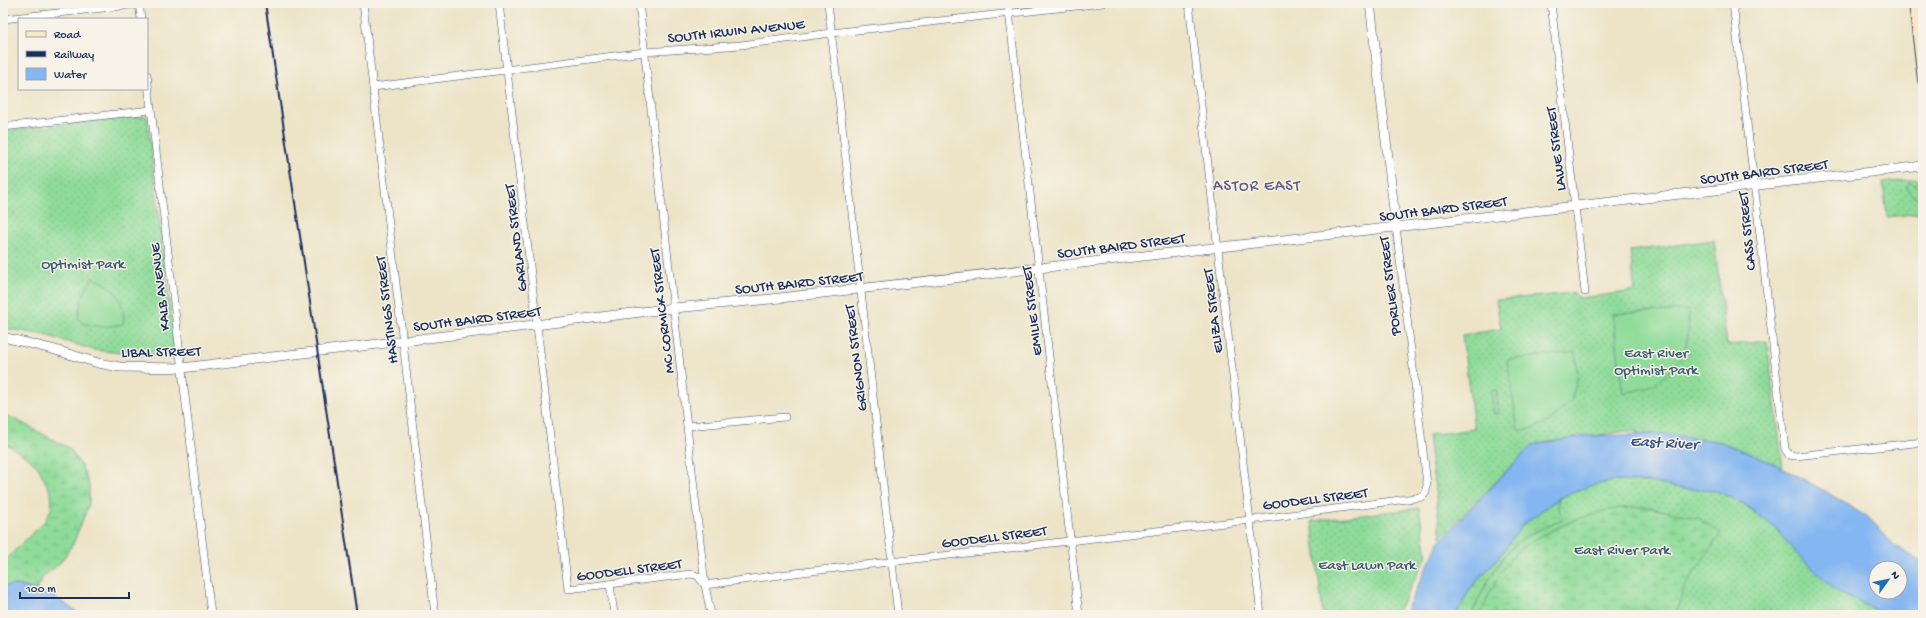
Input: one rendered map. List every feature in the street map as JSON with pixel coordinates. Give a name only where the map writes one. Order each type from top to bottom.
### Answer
[{"type":"main road","points":[[1914,3],[1923,80]]},
{"type":"street","points":[[3,19],[139,3],[140,18]]},
{"type":"street","name":"HASTINGS STREET","points":[[362,3],[434,615]]},
{"type":"street","name":"GARLAND STREET","points":[[500,3],[568,589]]},
{"type":"street","name":"MC CORMICK STREET","points":[[639,3],[706,585],[711,615]]},
{"type":"street","name":"GRIGNON STREET","points":[[828,3],[898,615]]},
{"type":"street","name":"EMILIE STREET","points":[[1008,3],[1080,615]]},
{"type":"street","name":"SOUTH IRWIN AVENUE","points":[[372,88],[645,52],[741,45],[831,33],[1103,3]]},
{"type":"street","name":"ELIZA STREET","points":[[1189,3],[1261,615]]},
{"type":"street","name":"PORLIER STREET","points":[[1370,3],[1427,484],[1425,494]]},
{"type":"street","name":"LAWE STREET","points":[[1551,3],[1585,292]]},
{"type":"street","name":"CASS STREET","points":[[1733,3],[1785,449],[1789,455],[1796,456],[1923,442]]},
{"type":"street","name":"KALB AVENUE","points":[[148,84],[211,615]]},
{"type":"street","points":[[3,127],[151,110]]},
{"type":"street","name":"SOUTH BAIRD STREET","points":[[322,351],[674,308],[860,289],[1923,166]]},
{"type":"street","name":"LIBAL STREET","points":[[3,337],[120,367],[182,368],[322,351]]},
{"type":"street","points":[[688,426],[785,417]]},
{"type":"street","name":"GOODELL STREET","points":[[568,589],[691,574],[698,576],[706,585],[892,561],[1250,520],[1418,498],[1425,494]]},
{"type":"street","points":[[610,584],[614,615]]},
{"type":"green space","name":"Optimist Park","points":[[147,116],[176,359],[94,350],[45,335],[3,328],[3,131]]},
{"type":"green space","points":[[1917,179],[1923,187],[1923,213],[1887,217],[1883,183]]},
{"type":"green space","points":[[1909,183],[1919,189],[1922,196],[1920,199],[1909,193],[1906,186]]},
{"type":"green space","name":"East River Optimist Park","points":[[1714,240],[1727,345],[1767,341],[1783,468],[1721,442],[1627,431],[1532,445],[1441,537],[1428,435],[1474,429],[1462,335],[1501,329],[1496,300],[1573,293],[1580,298],[1635,291],[1630,251]]},
{"type":"green space","points":[[92,278],[107,285],[117,295],[123,308],[123,324],[103,327],[82,323],[78,318],[82,297]]},
{"type":"green space","points":[[1689,310],[1687,342],[1681,358],[1663,378],[1657,382],[1639,390],[1623,393],[1613,314]]},
{"type":"green space","points":[[1575,352],[1578,376],[1571,401],[1550,421],[1525,431],[1518,430],[1507,360]]},
{"type":"green space","points":[[1496,390],[1499,413],[1494,414],[1491,391]]},
{"type":"green space","points":[[3,413],[69,448],[82,467],[89,485],[89,504],[73,544],[60,563],[43,577],[36,590],[17,585],[3,586],[3,562],[45,521],[52,507],[51,493],[38,467],[28,458],[3,442]]},
{"type":"green space","name":"East River Park","points":[[1614,481],[1649,482],[1685,489],[1717,491],[1744,504],[1778,530],[1794,551],[1839,593],[1887,615],[1457,615],[1476,579],[1502,553],[1523,524],[1559,498],[1589,486]]},
{"type":"green space","points":[[1559,498],[1558,505],[1562,519],[1530,534],[1513,547],[1498,564],[1471,615],[1456,615],[1470,589],[1502,553],[1523,524]]},
{"type":"green space","points":[[1646,507],[1698,518],[1721,533],[1684,588],[1676,613],[1666,615],[1649,610],[1633,615],[1480,615],[1492,588],[1509,561],[1515,554],[1531,542],[1554,529],[1592,514],[1619,508]]},
{"type":"green space","name":"East Lawn Park","points":[[1419,508],[1427,555],[1396,615],[1323,615],[1312,521]]},
{"type":"water","name":"East River","points":[[1665,434],[1721,442],[1777,465],[1825,491],[1870,519],[1894,545],[1923,563],[1923,615],[1887,615],[1839,593],[1794,551],[1778,530],[1744,504],[1717,491],[1685,489],[1649,482],[1614,481],[1589,486],[1559,498],[1523,524],[1502,553],[1470,589],[1456,615],[1404,615],[1439,542],[1532,445],[1586,436]]},
{"type":"water","points":[[17,585],[48,593],[82,615],[3,615],[3,586]]},
{"type":"railway","points":[[265,3],[357,615]]},
{"type":"district","name":"ASTOR EAST","points":[[1257,184]]}]
